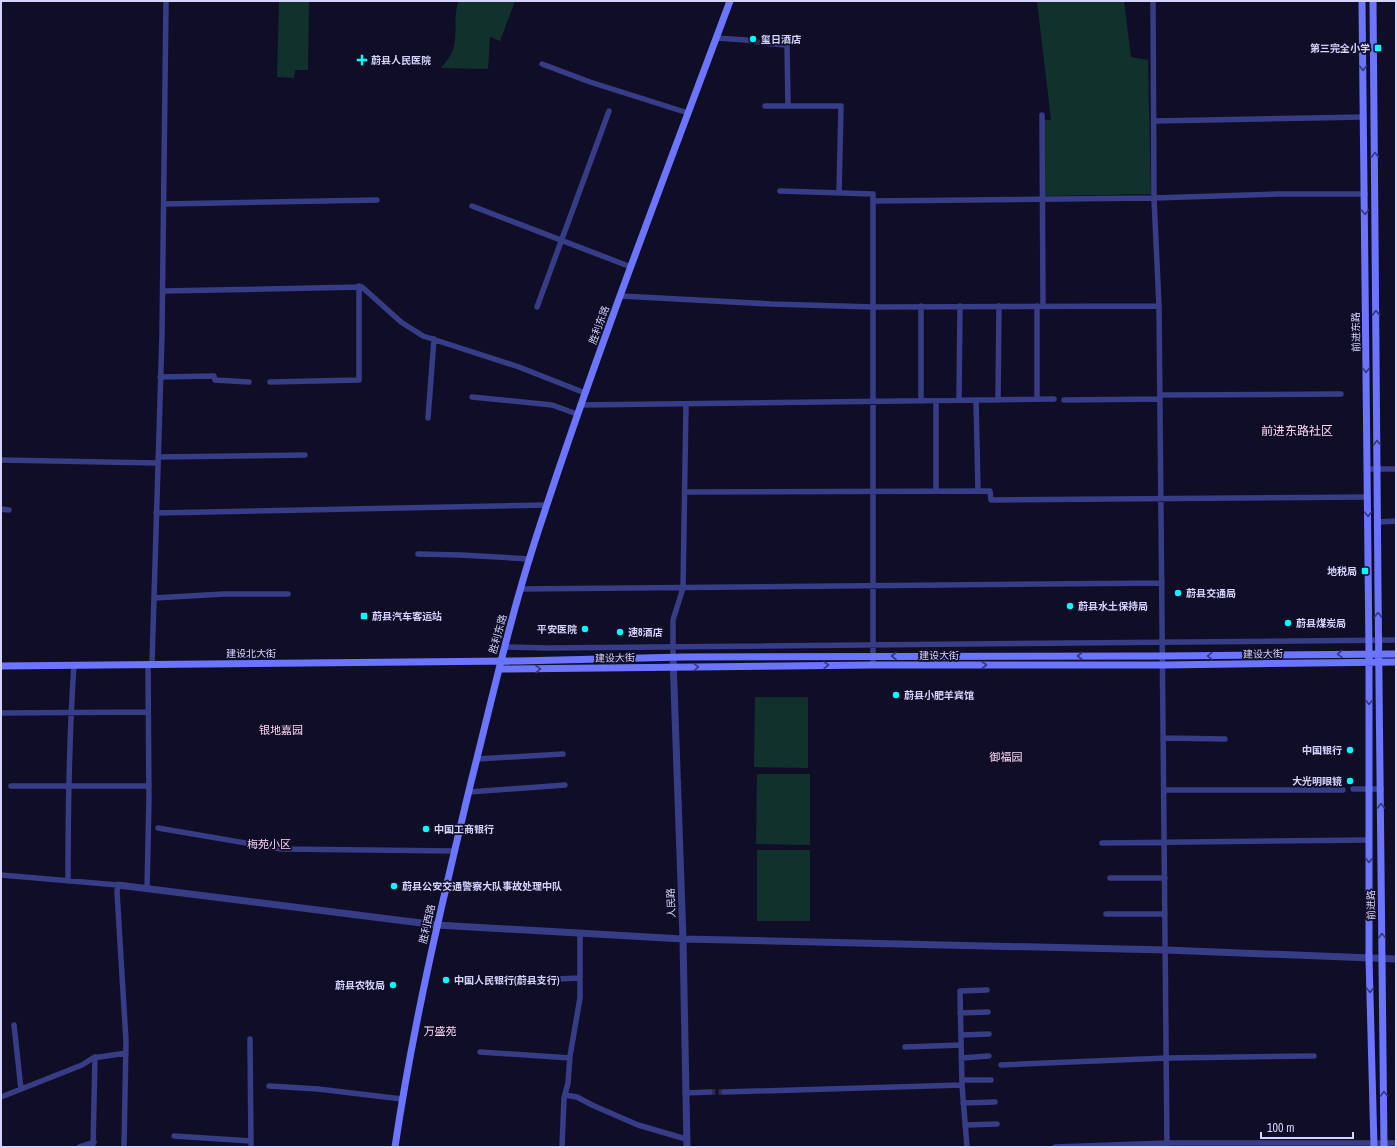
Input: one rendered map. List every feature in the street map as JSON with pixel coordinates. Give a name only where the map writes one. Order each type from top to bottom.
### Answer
[{"type":"main road","name":"胜利东路","points":[[501,661],[530,559],[580,405],[730,1]]},
{"type":"main road","name":"前进东路","points":[[1362,1],[1369,663]]},
{"type":"main road","name":"前进东路","points":[[1373,1],[1379,662]]},
{"type":"main road","name":"建设大街","points":[[501,661],[873,656],[1396,654]]},
{"type":"main road","name":"建设北大街","points":[[1,666],[501,661]]},
{"type":"main road","name":"胜利西路","points":[[395,1147],[402,1099],[437,925],[501,661]]},
{"type":"main road","name":"前进路","points":[[1379,662],[1384,1145]]},
{"type":"main road","name":"建设大街","points":[[499,669],[1396,662]]},
{"type":"main road","name":"前进路","points":[[1369,663],[1369,958],[1374,1145]]},
{"type":"street","points":[[147,889],[149,786],[148,712],[154,598],[163,291],[166,1]]},
{"type":"street","points":[[1153,1],[1154,198],[1159,306],[1167,1145]]},
{"type":"street","points":[[716,38],[746,40]]},
{"type":"street","points":[[762,43],[787,45],[788,106]]},
{"type":"street","points":[[542,64],[590,82],[688,113]]},
{"type":"street","points":[[765,106],[841,106],[839,193]]},
{"type":"street","points":[[537,307],[609,111]]},
{"type":"street","points":[[1037,399],[1043,199],[1042,115]]},
{"type":"street","points":[[1154,121],[1364,116]]},
{"type":"street","points":[[780,191],[873,194],[873,665]]},
{"type":"street","points":[[873,202],[1154,198],[1278,194],[1365,194]]},
{"type":"street","points":[[164,204],[377,200]]},
{"type":"street","points":[[472,206],[631,267]]},
{"type":"street","points":[[163,291],[359,286],[401,322],[423,336],[519,367],[585,393]]},
{"type":"street","points":[[270,382],[359,380],[359,286]]},
{"type":"street","points":[[620,296],[771,304],[874,307],[1159,306]]},
{"type":"street","points":[[921,306],[921,401]]},
{"type":"street","points":[[960,306],[960,400]]},
{"type":"street","points":[[998,400],[999,306]]},
{"type":"street","points":[[428,418],[434,339]]},
{"type":"street","points":[[160,377],[214,376],[214,380],[249,382]]},
{"type":"street","points":[[1064,400],[1340,394]]},
{"type":"street","points":[[472,396],[552,405],[577,414]]},
{"type":"street","points":[[580,405],[1054,399]]},
{"type":"street","points":[[976,400],[978,491]]},
{"type":"street","points":[[936,401],[936,491]]},
{"type":"street","points":[[673,658],[673,620],[683,588],[686,404]]},
{"type":"street","points":[[1,460],[158,460],[304,455]]},
{"type":"street","points":[[1368,470],[1396,469]]},
{"type":"street","points":[[685,492],[990,491],[991,500],[1368,497]]},
{"type":"street","points":[[156,513],[547,506]]},
{"type":"street","points":[[1,509],[9,510]]},
{"type":"street","points":[[1378,522],[1396,521]]},
{"type":"street","points":[[418,554],[530,559]]},
{"type":"street","points":[[521,589],[1162,583]]},
{"type":"street","points":[[154,598],[224,594],[288,594]]},
{"type":"street","points":[[505,647],[673,647],[1396,640]]},
{"type":"street","name":"人民路","points":[[673,658],[683,939],[686,1143]]},
{"type":"street","points":[[68,881],[70,713],[74,665]]},
{"type":"street","points":[[1,713],[148,712]]},
{"type":"street","points":[[1163,738],[1225,739]]},
{"type":"street","points":[[477,759],[563,754]]},
{"type":"street","points":[[469,792],[565,785]]},
{"type":"street","points":[[11,786],[149,786]]},
{"type":"street","points":[[1352,789],[1381,789]]},
{"type":"street","points":[[1164,790],[1344,790]]},
{"type":"street","points":[[158,828],[281,849],[455,851]]},
{"type":"street","points":[[1102,843],[1369,840]]},
{"type":"street","points":[[1,875],[118,885],[437,925],[683,939],[1166,950],[1396,959]]},
{"type":"street","points":[[1110,878],[1165,878]]},
{"type":"street","points":[[118,885],[117,892],[126,1053],[124,1147]]},
{"type":"street","points":[[1106,914],[1165,914]]},
{"type":"street","points":[[562,1147],[565,1095],[568,1083],[576,1014],[580,998],[580,933]]},
{"type":"street","points":[[489,982],[580,978]]},
{"type":"street","points":[[967,1147],[962,1082],[960,991],[987,990]]},
{"type":"street","points":[[960,1013],[988,1012]]},
{"type":"street","points":[[14,1025],[21,1089]]},
{"type":"street","points":[[961,1036],[989,1034]]},
{"type":"street","points":[[174,1136],[251,1144],[250,1039]]},
{"type":"street","points":[[905,1047],[961,1046]]},
{"type":"street","points":[[480,1052],[570,1058]]},
{"type":"street","points":[[1,1097],[82,1065],[95,1057],[126,1053]]},
{"type":"street","points":[[961,1058],[989,1056]]},
{"type":"street","points":[[1001,1065],[1167,1058],[1314,1056]]},
{"type":"street","points":[[79,1147],[94,1144],[95,1057]]},
{"type":"street","points":[[724,1092],[991,1080]]},
{"type":"street","points":[[269,1086],[318,1089],[402,1099]]},
{"type":"street","points":[[685,1093],[710,1092]]},
{"type":"street","points":[[565,1095],[577,1097],[592,1106],[686,1143]]},
{"type":"street","points":[[963,1102],[995,1102]]},
{"type":"street","points":[[965,1125],[997,1124]]},
{"type":"street","points":[[1055,1147],[1167,1145],[1384,1145],[1396,1143]]},
{"type":"green space","points":[[279,1],[309,1],[308,70],[295,70],[294,78],[277,77]]},
{"type":"green space","points":[[459,1],[515,1],[500,41],[490,37],[488,69],[441,68],[450,56],[454,46],[456,13]]},
{"type":"green space","points":[[1037,1],[1124,1],[1131,57],[1148,60],[1151,194],[1045,196],[1044,120],[1051,120]]},
{"type":"green space","points":[[755,697],[808,697],[808,768],[754,767]]},
{"type":"green space","points":[[757,774],[810,774],[810,845],[756,844]]},
{"type":"green space","points":[[757,850],[810,850],[810,921],[757,921]]},
{"type":"tunnel","points":[[746,40],[762,43]]},
{"type":"tunnel","points":[[710,1092],[724,1092]]},
{"type":"place","name":"玺日酒店","points":[[753,39]]},
{"type":"place","name":"第三完全小学","points":[[1378,48]]},
{"type":"place","name":"蔚县人民医院","points":[[362,60]]},
{"type":"place","name":"地税局","points":[[1365,571]]},
{"type":"place","name":"蔚县交通局","points":[[1178,593]]},
{"type":"place","name":"蔚县水土保持局","points":[[1070,606]]},
{"type":"place","name":"蔚县汽车客运站","points":[[364,616]]},
{"type":"place","name":"蔚县煤炭局","points":[[1288,623]]},
{"type":"place","name":"平安医院","points":[[585,629]]},
{"type":"place","name":"速8酒店","points":[[620,632]]},
{"type":"place","name":"蔚县小肥羊宾馆","points":[[896,695]]},
{"type":"place","name":"中国银行","points":[[1350,750]]},
{"type":"place","name":"大光明眼镜","points":[[1350,781]]},
{"type":"place","name":"中国工商银行","points":[[426,829]]},
{"type":"place","name":"蔚县公安交通警察大队事故处理中队","points":[[394,886]]},
{"type":"place","name":"中国人民银行(蔚县支行)","points":[[446,980]]},
{"type":"place","name":"蔚县农牧局","points":[[393,985]]},
{"type":"district","name":"前进东路社区","points":[[1297,431]]},
{"type":"district","name":"银地嘉园","points":[[281,730]]},
{"type":"district","name":"御福园","points":[[1006,757]]},
{"type":"district","name":"梅苑小区","points":[[269,844]]},
{"type":"district","name":"万盛苑","points":[[440,1031]]}]
